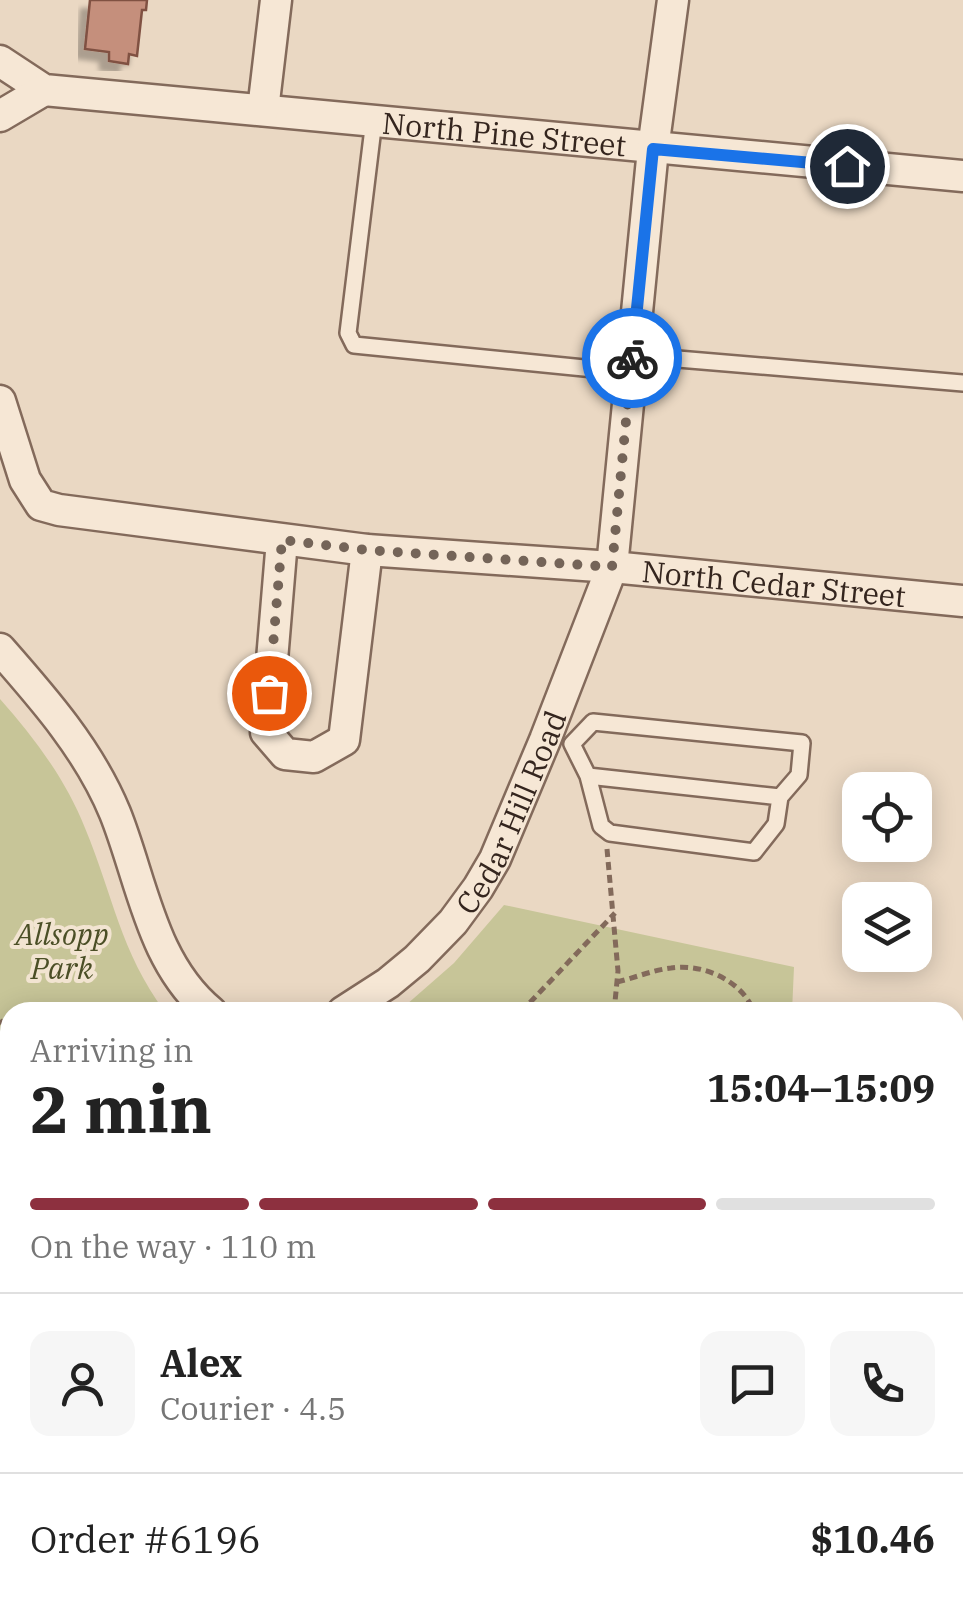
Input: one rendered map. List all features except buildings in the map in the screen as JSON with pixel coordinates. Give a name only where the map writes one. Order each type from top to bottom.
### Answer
[{"type":"street","points":[[263,110],[276,0]]},
{"type":"street","name":"Cedar Hill Road","points":[[359,1002],[388,984],[453,922],[495,859],[558,742],[612,567],[653,149],[674,0]]},
{"type":"street","name":"North Pine Street","points":[[0,61],[44,90],[963,176]]},
{"type":"street","points":[[0,116],[44,90]]},
{"type":"street","name":"North Cedar Street","points":[[0,401],[25,480],[41,505],[96,517],[367,550],[612,567],[963,601]]},
{"type":"street","points":[[282,540],[266,732],[285,754],[314,757],[344,740],[367,550]]},
{"type":"street","points":[[0,648],[49,704],[99,782],[114,812],[142,900],[161,943],[183,981],[202,1002]]},
{"type":"lane","points":[[374,120],[348,333],[354,345],[614,371],[632,358],[654,357],[963,383]]},
{"type":"lane","points":[[593,722],[802,743],[799,774],[780,797],[776,824],[754,852],[605,831],[588,776],[558,742],[593,722]]},
{"type":"lane","points":[[588,776],[780,797]]},
{"type":"path","points":[[605,831],[615,913],[615,1002]]},
{"type":"path","points":[[530,1002],[615,913]]},
{"type":"path","points":[[617,982],[674,967],[717,973],[750,1002]]},
{"type":"path","points":[[364,1624],[384,1624]]},
{"type":"green space","name":"Allsopp Park","points":[[0,699],[37,744],[77,810],[127,945],[158,1002],[0,1002]]},
{"type":"green space","points":[[504,905],[794,967],[792,1002],[409,1002],[454,963]]},
{"type":"way so far","points":[[269,693],[282,540],[367,550],[612,567],[632,358]]},
{"type":"route","points":[[632,358],[653,149],[847,166]]}]
